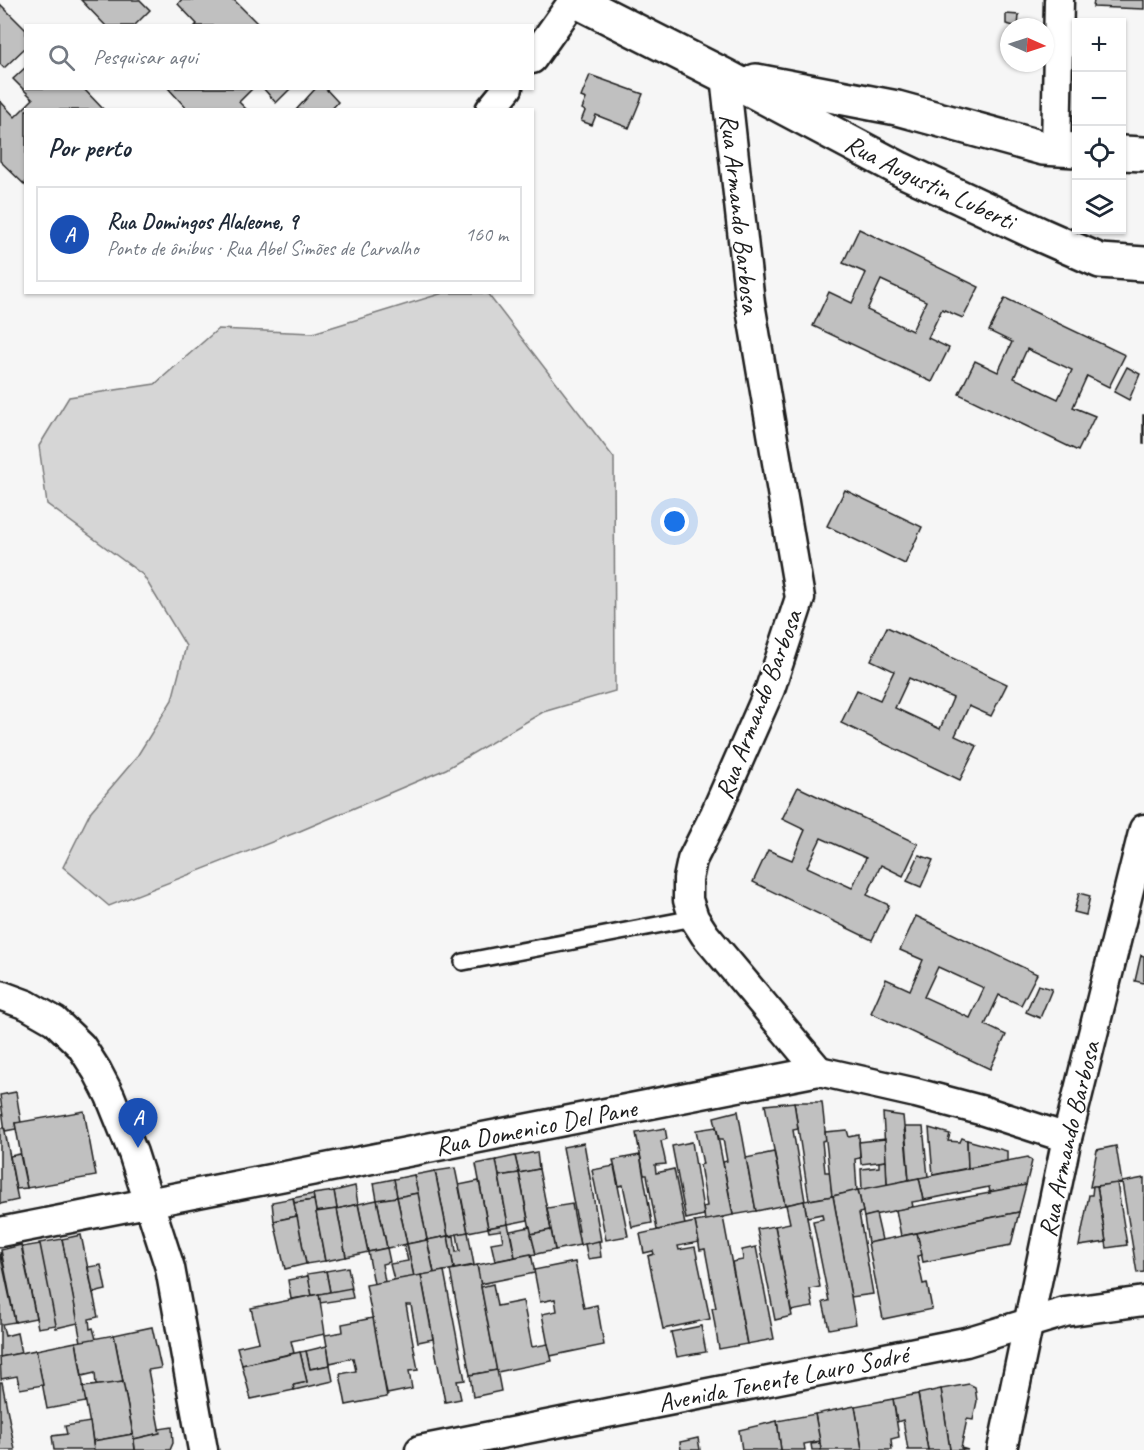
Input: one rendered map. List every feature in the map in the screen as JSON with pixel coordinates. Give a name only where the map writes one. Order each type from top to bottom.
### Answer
[{"type":"street","points":[[534,55],[575,0]]},
{"type":"street","name":"Rua Augustin Luberti","points":[[575,0],[900,169],[1041,235],[1100,261],[1144,264]]},
{"type":"street","points":[[1059,0],[1066,149]]},
{"type":"street","name":"Rua Augustin Luberti","points":[[725,76],[897,108],[1043,148],[1066,149]]},
{"type":"street","name":"Rua Armando Barbosa","points":[[725,76],[750,303],[800,598],[770,689],[715,814],[692,860],[688,879],[688,900],[694,918],[705,935],[819,1071]]},
{"type":"street","points":[[492,108],[506,90]]},
{"type":"street","points":[[1126,153],[1144,154]]},
{"type":"street","name":"Rua Armando Barbosa","points":[[1002,1450],[1067,1138],[1144,829]]},
{"type":"street","points":[[0,995],[27,1005],[56,1021],[81,1046],[110,1096],[133,1153],[170,1268],[203,1450]]},
{"type":"street","name":"Rua Domenico Del Pane","points":[[0,1232],[819,1071],[984,1111],[1067,1138]]},
{"type":"street","name":"Avenida Tenente Lauro Sodré","points":[[420,1450],[966,1342],[1065,1312],[1144,1301]]},
{"type":"lane","points":[[463,962],[694,918]]},
{"type":"shaded area","points":[[440,294],[488,294],[614,458],[615,691],[543,712],[446,769],[300,831],[109,906],[63,867],[91,811],[136,758],[172,700],[186,646],[143,575],[47,504],[39,446],[69,397],[155,384],[218,329],[313,333]]},
{"type":"building","points":[[81,0],[140,0],[150,10],[136,24],[104,24]]},
{"type":"building","points":[[181,0],[234,0],[258,24],[197,24],[178,4]]},
{"type":"building","points":[[1094,0],[1144,0],[1144,9],[1093,7]]},
{"type":"building","points":[[0,4],[24,28],[24,49],[4,68],[0,64]]},
{"type":"building","points":[[1006,14],[1019,15],[1019,18],[1006,18]]},
{"type":"building","points":[[24,69],[24,90],[13,79]]},
{"type":"building","points":[[590,75],[643,94],[629,128],[596,115],[592,125],[581,121],[586,99],[581,97]]},
{"type":"building","points":[[24,90],[85,90],[102,108],[24,108],[33,99]]},
{"type":"building","points":[[170,90],[251,90],[239,102],[245,108],[186,108]]},
{"type":"building","points":[[265,90],[289,90],[276,103]]},
{"type":"building","points":[[314,90],[327,90],[338,102],[333,108],[298,108]]},
{"type":"building","points":[[0,101],[15,117],[24,108],[24,184],[0,161]]},
{"type":"building","points":[[859,229],[979,287],[963,318],[942,309],[928,338],[949,348],[932,382],[813,326],[829,292],[852,303],[866,273],[843,263]],"holes":[[[881,280],[926,301],[912,331],[867,310]]]},
{"type":"building","points":[[1005,298],[1125,355],[1109,387],[1087,376],[1073,407],[1095,416],[1078,451],[959,394],[975,361],[998,372],[1012,342],[989,331]],"holes":[[[1027,349],[1072,370],[1058,399],[1014,378]]]},
{"type":"building","points":[[1127,367],[1140,374],[1129,400],[1114,392]]},
{"type":"building","points":[[1144,415],[1144,444],[1143,444]]},
{"type":"building","points":[[845,490],[922,527],[905,564],[827,526]]},
{"type":"building","points":[[887,627],[1007,684],[991,716],[969,706],[955,736],[977,746],[960,780],[841,723],[857,690],[880,700],[894,671],[871,660]],"holes":[[[909,678],[953,698],[940,729],[895,708]]]},
{"type":"building","points":[[798,787],[918,844],[903,876],[881,865],[867,895],[889,905],[872,940],[753,882],[768,850],[792,860],[805,830],[782,819]],"holes":[[[821,838],[866,858],[852,888],[807,867]]]},
{"type":"building","points":[[919,855],[933,860],[921,887],[907,881]]},
{"type":"building","points":[[1079,893],[1090,896],[1086,915],[1074,912]]},
{"type":"building","points":[[916,916],[1037,974],[1021,1005],[999,995],[985,1025],[1006,1035],[990,1069],[871,1013],[886,979],[910,990],[923,960],[900,950]],"holes":[[[938,967],[984,988],[970,1018],[924,997]]]},
{"type":"building","points":[[1141,955],[1144,956],[1144,983],[1135,981]]},
{"type":"building","points":[[1038,985],[1052,989],[1040,1018],[1026,1012]]},
{"type":"building","points":[[16,1092],[21,1123],[15,1123],[16,1129],[5,1131],[0,1095]]},
{"type":"building","points":[[794,1102],[822,1102],[826,1140],[822,1141],[825,1172],[830,1172],[832,1196],[809,1200]]},
{"type":"building","points":[[794,1102],[798,1129],[793,1130],[805,1201],[785,1205],[765,1105]]},
{"type":"building","points":[[84,1111],[96,1176],[27,1188],[15,1123]]},
{"type":"building","points":[[738,1111],[756,1211],[733,1215],[723,1162],[727,1161],[723,1139],[719,1139],[714,1117]]},
{"type":"building","points":[[883,1113],[903,1116],[909,1180],[887,1185]]},
{"type":"building","points":[[716,1127],[733,1215],[705,1221],[703,1207],[707,1206],[700,1165],[703,1164],[696,1130]]},
{"type":"building","points":[[905,1127],[923,1127],[928,1177],[909,1180]]},
{"type":"building","points":[[0,1128],[4,1128],[5,1131],[18,1200],[0,1204]]},
{"type":"building","points":[[665,1128],[667,1139],[661,1141],[666,1164],[655,1165],[656,1173],[674,1169],[685,1225],[657,1230],[647,1175],[644,1175],[636,1133]]},
{"type":"building","points":[[929,1128],[950,1134],[948,1141],[960,1142],[962,1138],[967,1140],[968,1168],[933,1175]]},
{"type":"building","points":[[847,1130],[849,1137],[859,1135],[860,1158],[855,1159],[857,1191],[832,1196],[825,1132]]},
{"type":"building","points":[[885,1139],[886,1161],[861,1164],[859,1142]]},
{"type":"building","points":[[967,1140],[1007,1151],[1007,1161],[968,1168]]},
{"type":"building","points":[[692,1142],[704,1215],[686,1219],[672,1146]]},
{"type":"building","points":[[584,1143],[601,1241],[580,1245],[563,1147]]},
{"type":"building","points":[[1116,1146],[1122,1183],[1090,1187],[1097,1150]]},
{"type":"building","points":[[537,1152],[539,1169],[519,1173],[515,1156]]},
{"type":"building","points":[[774,1152],[785,1205],[756,1211],[746,1158]]},
{"type":"building","points":[[20,1154],[27,1188],[16,1189],[10,1156]]},
{"type":"building","points":[[640,1155],[652,1223],[632,1227],[623,1185],[619,1186],[613,1160]]},
{"type":"building","points":[[515,1156],[519,1173],[499,1176],[496,1160]]},
{"type":"building","points":[[1028,1157],[1032,1161],[1026,1185],[990,1192],[989,1187],[924,1200],[919,1178]]},
{"type":"building","points":[[496,1160],[508,1224],[488,1228],[476,1164]]},
{"type":"building","points":[[886,1161],[887,1185],[862,1190],[861,1169],[879,1167],[879,1162]]},
{"type":"building","points":[[614,1166],[628,1236],[606,1240],[592,1170]]},
{"type":"building","points":[[455,1168],[468,1232],[448,1236],[435,1171]]},
{"type":"building","points":[[539,1169],[551,1230],[531,1234],[519,1173]]},
{"type":"building","points":[[435,1171],[448,1236],[427,1240],[414,1175]]},
{"type":"building","points":[[519,1173],[528,1220],[508,1224],[499,1176]]},
{"type":"building","points":[[414,1175],[418,1193],[397,1197],[394,1179]]},
{"type":"building","points":[[919,1178],[924,1200],[912,1202],[913,1207],[864,1217],[858,1190]]},
{"type":"building","points":[[1144,1178],[1144,1272],[1137,1273],[1122,1182]]},
{"type":"building","points":[[394,1179],[397,1197],[377,1200],[374,1183]]},
{"type":"building","points":[[479,1181],[488,1228],[468,1232],[459,1185]]},
{"type":"building","points":[[1117,1183],[1127,1245],[1107,1248],[1097,1186]]},
{"type":"building","points":[[1026,1185],[1019,1212],[901,1236],[896,1210]]},
{"type":"building","points":[[355,1186],[358,1204],[337,1209],[334,1191]]},
{"type":"building","points":[[1093,1186],[1097,1186],[1106,1242],[1079,1246],[1089,1195],[1092,1195]]},
{"type":"building","points":[[858,1190],[863,1212],[859,1213],[873,1294],[851,1297],[833,1196]]},
{"type":"building","points":[[334,1191],[337,1209],[316,1212],[313,1194]]},
{"type":"building","points":[[418,1193],[427,1240],[407,1244],[397,1197]]},
{"type":"building","points":[[313,1194],[314,1200],[294,1203],[293,1198]]},
{"type":"building","points":[[833,1196],[856,1324],[829,1329],[823,1302],[829,1301],[813,1221],[823,1219],[822,1214],[807,1217],[804,1201]]},
{"type":"building","points":[[397,1197],[407,1244],[387,1248],[377,1200]]},
{"type":"building","points":[[293,1198],[297,1216],[274,1221],[272,1202]]},
{"type":"building","points":[[314,1200],[325,1261],[306,1264],[294,1203]]},
{"type":"building","points":[[377,1200],[387,1248],[368,1252],[358,1204]]},
{"type":"building","points":[[804,1201],[820,1287],[810,1289],[813,1307],[791,1311],[775,1226],[790,1223],[786,1205]]},
{"type":"building","points":[[358,1204],[368,1252],[346,1257],[337,1209]]},
{"type":"building","points":[[572,1204],[580,1245],[555,1250],[547,1208]]},
{"type":"building","points":[[337,1209],[346,1257],[325,1261],[316,1212]]},
{"type":"building","points":[[1019,1212],[1011,1245],[923,1262],[917,1233]]},
{"type":"building","points":[[876,1214],[882,1240],[868,1243],[864,1217]]},
{"type":"building","points":[[297,1216],[306,1264],[285,1269],[274,1221]]},
{"type":"building","points":[[723,1217],[747,1344],[719,1349],[712,1308],[716,1308],[705,1249],[700,1250],[695,1222]]},
{"type":"building","points":[[695,1222],[699,1242],[678,1246],[679,1250],[695,1247],[710,1319],[663,1329],[648,1256],[654,1254],[653,1251],[644,1253],[640,1234]]},
{"type":"building","points":[[508,1224],[515,1257],[495,1261],[491,1243],[503,1241],[501,1230],[489,1232],[488,1228]]},
{"type":"building","points":[[775,1226],[792,1316],[775,1320],[757,1229]]},
{"type":"building","points":[[530,1227],[536,1254],[515,1257],[510,1231]]},
{"type":"building","points":[[551,1230],[555,1250],[536,1254],[531,1234]]},
{"type":"building","points":[[468,1232],[474,1265],[454,1269],[448,1237],[454,1236],[456,1252],[460,1251],[457,1234]]},
{"type":"building","points":[[917,1233],[922,1255],[917,1256],[923,1284],[927,1283],[932,1309],[883,1319],[868,1243]]},
{"type":"building","points":[[81,1235],[98,1317],[89,1319],[90,1329],[93,1328],[96,1339],[81,1342],[62,1239]]},
{"type":"building","points":[[448,1236],[454,1269],[434,1273],[427,1240]]},
{"type":"building","points":[[62,1239],[78,1323],[56,1328],[39,1243]]},
{"type":"building","points":[[427,1240],[434,1273],[414,1277],[407,1244]]},
{"type":"building","points":[[599,1241],[601,1257],[588,1259],[585,1244]]},
{"type":"building","points":[[40,1244],[56,1325],[38,1328],[22,1247]]},
{"type":"building","points":[[407,1244],[414,1277],[394,1280],[390,1264],[408,1261],[404,1245]]},
{"type":"building","points":[[21,1245],[36,1318],[15,1322],[1,1250]]},
{"type":"building","points":[[756,1247],[774,1339],[747,1344],[732,1262],[743,1260],[742,1250]]},
{"type":"building","points":[[387,1248],[390,1262],[382,1264],[385,1282],[374,1284],[368,1252]]},
{"type":"building","points":[[0,1252],[15,1322],[2,1324],[5,1336],[17,1333],[21,1353],[0,1357]]},
{"type":"building","points":[[531,1254],[535,1273],[480,1284],[477,1265]]},
{"type":"building","points":[[575,1262],[584,1308],[597,1305],[604,1345],[550,1356],[542,1314],[557,1311],[555,1299],[540,1302],[534,1270]]},
{"type":"building","points":[[101,1265],[106,1290],[93,1293],[88,1267]]},
{"type":"building","points":[[477,1265],[497,1370],[470,1375],[450,1270]]},
{"type":"building","points":[[348,1267],[352,1289],[330,1292],[326,1271]]},
{"type":"building","points":[[326,1271],[330,1292],[312,1296],[307,1274]]},
{"type":"building","points":[[444,1271],[465,1380],[457,1381],[461,1399],[445,1402],[421,1275]]},
{"type":"building","points":[[421,1275],[433,1339],[418,1342],[411,1305],[406,1305],[418,1370],[409,1371],[412,1389],[387,1394],[366,1285]]},
{"type":"building","points":[[308,1276],[312,1296],[291,1299],[288,1280]]},
{"type":"building","points":[[493,1284],[497,1306],[523,1301],[532,1347],[548,1344],[552,1361],[497,1372],[481,1287]]},
{"type":"building","points":[[351,1288],[353,1298],[320,1303],[319,1294]]},
{"type":"building","points":[[319,1294],[325,1334],[291,1341],[294,1353],[242,1365],[237,1347],[259,1342],[251,1308]]},
{"type":"building","points":[[373,1318],[387,1397],[346,1405],[340,1374],[356,1371],[353,1358],[330,1363],[325,1335],[343,1332],[342,1324]]},
{"type":"building","points":[[701,1326],[706,1352],[677,1357],[671,1332]]},
{"type":"building","points":[[152,1327],[161,1368],[148,1370],[160,1433],[134,1439],[114,1335]]},
{"type":"building","points":[[114,1335],[123,1382],[99,1386],[96,1385],[95,1373],[82,1376],[76,1342]]},
{"type":"building","points":[[76,1342],[86,1402],[47,1409],[36,1350]]},
{"type":"building","points":[[327,1346],[330,1365],[310,1369],[306,1351]]},
{"type":"building","points":[[36,1350],[43,1385],[20,1389],[17,1376],[1,1379],[0,1357]]},
{"type":"building","points":[[306,1351],[310,1369],[330,1365],[333,1381],[294,1390],[293,1385],[307,1382],[300,1352]]},
{"type":"building","points":[[300,1352],[307,1382],[293,1385],[294,1390],[251,1399],[242,1365]]},
{"type":"building","points":[[497,1370],[501,1391],[473,1397],[470,1375]]},
{"type":"building","points":[[0,1382],[2,1382],[15,1450],[0,1450]]},
{"type":"building","points":[[123,1382],[133,1434],[93,1441],[83,1387]]},
{"type":"building","points":[[969,1384],[975,1387],[977,1401],[973,1420],[967,1419],[961,1448],[968,1450],[950,1450],[941,1389]]},
{"type":"building","points":[[941,1389],[950,1450],[928,1450],[918,1394]]},
{"type":"building","points":[[918,1394],[928,1450],[908,1450],[903,1420],[897,1422],[893,1399]]},
{"type":"building","points":[[893,1399],[899,1437],[891,1439],[892,1450],[862,1450],[855,1406]]},
{"type":"building","points":[[855,1406],[862,1450],[821,1450],[815,1414]]},
{"type":"building","points":[[815,1414],[820,1441],[804,1444],[805,1450],[781,1450],[777,1421]]},
{"type":"building","points":[[777,1421],[781,1450],[742,1450],[739,1430]]},
{"type":"building","points":[[90,1422],[94,1450],[54,1450],[52,1436],[67,1434],[65,1426]]},
{"type":"building","points":[[172,1427],[173,1443],[170,1450],[135,1450],[134,1439],[160,1433],[159,1429]]},
{"type":"building","points":[[133,1434],[135,1450],[94,1450],[93,1441]]},
{"type":"building","points":[[698,1438],[700,1450],[681,1450],[680,1442]]},
{"type":"building","points":[[820,1443],[821,1450],[812,1450],[811,1444]]},
{"type":"place","name":"Rua Domingos Alaleone, 9","points":[[138,1148]]}]
